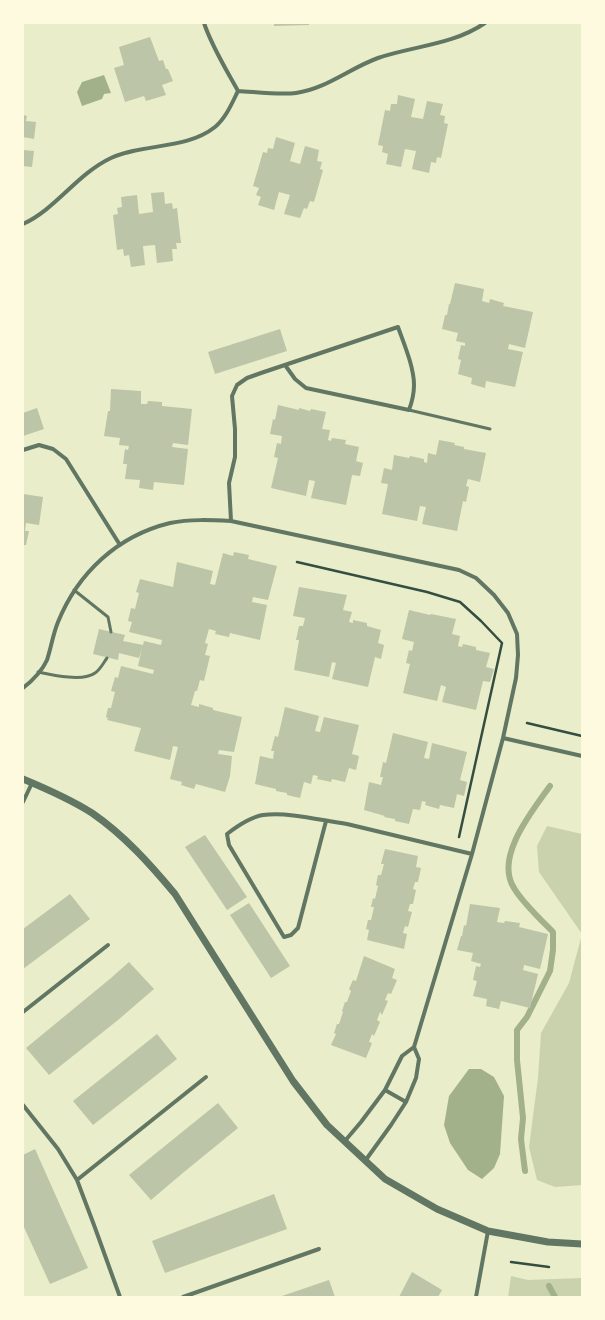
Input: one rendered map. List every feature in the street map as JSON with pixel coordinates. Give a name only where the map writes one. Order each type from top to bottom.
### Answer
[{"type":"street","points":[[204,23],[221,62],[238,91]]},
{"type":"street","points":[[238,91],[296,93],[320,86],[376,58],[402,50],[430,45],[458,37],[484,23]]},
{"type":"street","points":[[23,224],[33,219],[93,169],[111,158],[136,150],[168,145],[196,138],[216,126],[228,111],[238,91]]},
{"type":"street","points":[[231,521],[229,482],[235,458],[235,429],[232,396],[237,385],[247,378],[398,326],[413,372],[413,398],[409,410],[306,388],[295,379],[285,365]]},
{"type":"street","points":[[23,450],[39,445],[53,449],[66,459],[120,545]]},
{"type":"street","points":[[23,688],[32,681],[46,662],[57,623],[68,600],[82,579],[100,559],[120,545],[142,533],[170,523],[193,520],[231,521],[459,570],[476,578],[494,595],[508,613],[517,634],[518,655],[516,678],[503,738],[472,854],[414,1047],[402,1056],[385,1090],[344,1142]]},
{"type":"street","points":[[503,738],[582,756]]},
{"type":"street","points":[[23,779],[67,798],[92,813],[130,844],[155,870],[175,894],[293,1081],[327,1125],[385,1179],[437,1209],[488,1231],[548,1242],[582,1244]]},
{"type":"street","points":[[23,802],[32,783]]},
{"type":"street","points":[[326,821],[298,928],[291,935],[284,937],[228,845],[227,834],[238,826],[261,815],[287,815],[347,824],[472,854]]},
{"type":"street","points":[[23,1012],[108,945]]},
{"type":"street","points":[[364,1161],[406,1102],[416,1078],[419,1059],[414,1047]]},
{"type":"street","points":[[77,1180],[206,1077]]},
{"type":"street","points":[[385,1090],[406,1102]]},
{"type":"street","points":[[23,1105],[58,1149],[77,1180],[120,1297]]},
{"type":"street","points":[[476,1297],[488,1231]]},
{"type":"street","points":[[183,1297],[319,1249]]},
{"type":"lane","points":[[409,410],[490,429]]},
{"type":"lane","points":[[74,590],[108,616],[111,632]]},
{"type":"lane","points":[[38,672],[58,676],[86,677],[96,673],[107,658]]},
{"type":"path","points":[[297,562],[427,592],[460,602],[481,620],[502,643],[459,837]]},
{"type":"path","points":[[527,723],[582,736]]},
{"type":"path","points":[[511,1262],[549,1266]]},
{"type":"shaded area","points":[[104,75],[111,93],[104,94],[102,99],[82,106],[77,92],[82,82]]},
{"type":"shaded area","points":[[547,826],[582,834],[582,934],[539,872],[537,846]]},
{"type":"shaded area","points":[[582,934],[582,1185],[555,1187],[537,1180],[529,1147],[538,1078],[541,1033],[569,983]]},
{"type":"shaded area","points":[[469,1069],[481,1069],[494,1077],[504,1096],[500,1154],[494,1168],[482,1179],[468,1170],[450,1143],[444,1125],[449,1096]]},
{"type":"shaded area","points":[[511,1276],[528,1280],[582,1278],[582,1297],[508,1297]]},
{"type":"building","points":[[274,23],[309,23],[309,25],[274,26]]},
{"type":"building","points":[[150,37],[159,61],[163,60],[173,81],[162,85],[166,95],[146,101],[144,96],[125,102],[114,68],[124,65],[119,47]]},
{"type":"building","points":[[398,95],[415,99],[411,117],[423,119],[427,101],[443,104],[440,115],[445,116],[444,123],[448,124],[441,158],[437,157],[436,163],[431,162],[429,173],[412,169],[416,151],[405,149],[401,167],[386,164],[388,154],[382,152],[383,146],[378,145],[385,110],[390,111],[391,104],[397,104]]},
{"type":"building","points":[[23,115],[27,116],[26,121],[36,122],[34,139],[23,137]]},
{"type":"building","points":[[276,137],[295,143],[290,161],[300,164],[305,146],[319,150],[317,161],[322,162],[320,169],[323,170],[314,202],[310,201],[307,209],[304,208],[300,218],[284,214],[290,195],[279,192],[274,210],[258,205],[261,197],[256,195],[259,188],[253,186],[263,152],[267,153],[268,148],[273,149]]},
{"type":"building","points":[[23,150],[34,151],[32,167],[23,166]]},
{"type":"building","points":[[164,192],[165,204],[172,203],[173,209],[177,208],[181,243],[176,243],[177,249],[172,249],[173,261],[157,263],[155,245],[143,246],[145,265],[131,267],[129,255],[124,256],[123,249],[117,250],[113,215],[118,214],[117,208],[122,207],[121,197],[137,195],[139,214],[153,212],[151,193]]},
{"type":"building","points":[[455,283],[484,289],[482,301],[489,303],[490,299],[504,303],[503,306],[533,312],[525,348],[509,344],[508,349],[523,352],[515,387],[486,381],[485,388],[471,384],[472,378],[458,374],[461,360],[458,359],[461,345],[465,346],[465,343],[456,341],[458,333],[442,329]]},
{"type":"building","points":[[280,329],[287,351],[215,374],[208,352]]},
{"type":"building","points":[[111,389],[141,391],[141,404],[147,404],[148,401],[162,402],[162,406],[192,409],[188,445],[173,443],[172,447],[188,449],[184,485],[154,482],[153,490],[139,488],[140,480],[125,479],[127,464],[123,464],[125,449],[128,450],[129,446],[119,445],[120,438],[104,436],[108,411],[110,411]]},
{"type":"building","points":[[278,405],[299,410],[299,408],[310,411],[311,409],[326,412],[322,429],[330,430],[328,440],[331,441],[332,438],[346,440],[345,444],[359,447],[356,461],[363,463],[360,476],[352,475],[346,505],[311,498],[315,481],[309,480],[306,496],[271,488],[278,458],[274,457],[277,443],[281,444],[282,436],[270,434]]},
{"type":"building","points":[[37,408],[44,429],[23,436],[23,413]]},
{"type":"building","points":[[439,440],[455,443],[454,445],[464,447],[464,449],[486,453],[480,482],[468,479],[466,486],[469,487],[466,502],[463,501],[457,531],[422,524],[426,507],[420,506],[417,521],[382,514],[388,484],[381,483],[384,468],[392,470],[394,455],[424,459],[424,462],[427,463],[428,453],[436,455]]},
{"type":"building","points":[[23,494],[43,497],[39,525],[26,523],[25,531],[29,531],[26,545],[23,545]]},
{"type":"building","points":[[234,552],[249,555],[248,559],[277,566],[268,600],[253,597],[252,602],[267,605],[260,640],[230,633],[229,637],[215,634],[216,631],[209,629],[205,643],[208,644],[205,655],[210,656],[204,681],[200,680],[191,705],[199,707],[199,704],[213,708],[213,710],[242,717],[234,752],[219,750],[218,754],[232,756],[230,776],[225,792],[196,784],[194,789],[181,785],[182,782],[170,779],[178,747],[173,746],[170,760],[134,751],[141,728],[107,720],[108,718],[106,717],[108,708],[111,708],[115,692],[111,691],[115,677],[118,678],[121,666],[153,674],[154,670],[138,666],[142,648],[139,658],[119,653],[118,660],[93,654],[99,629],[125,635],[123,641],[143,645],[144,641],[161,645],[162,640],[129,632],[132,622],[128,621],[131,608],[135,609],[139,593],[136,592],[140,579],[173,587],[177,562],[213,571],[210,584],[215,585],[223,553],[233,556]]},
{"type":"building","points":[[299,587],[347,595],[343,610],[352,612],[349,622],[353,623],[353,620],[367,623],[367,626],[381,630],[378,643],[384,645],[381,659],[375,657],[368,687],[332,679],[336,663],[332,662],[329,677],[294,670],[299,640],[296,640],[299,626],[303,626],[305,618],[293,616]]},
{"type":"building","points":[[409,610],[456,619],[452,634],[460,636],[458,646],[462,647],[463,644],[476,647],[476,650],[490,653],[486,667],[494,669],[490,682],[483,681],[476,710],[442,702],[446,687],[441,685],[437,701],[403,693],[410,664],[406,663],[409,650],[412,651],[414,642],[402,639]]},
{"type":"building","points":[[285,707],[319,716],[315,731],[320,732],[324,717],[359,725],[352,754],[359,756],[356,770],[349,768],[345,782],[332,779],[331,782],[317,779],[318,776],[313,775],[311,784],[304,782],[300,798],[276,791],[276,789],[255,784],[260,756],[273,759],[274,751],[271,751],[275,736],[278,737]]},
{"type":"building","points":[[393,733],[428,742],[424,758],[429,759],[432,743],[467,752],[460,780],[467,782],[464,796],[457,794],[454,808],[440,805],[439,809],[425,805],[426,802],[422,801],[420,810],[413,809],[409,824],[395,821],[395,819],[364,810],[369,782],[381,785],[383,777],[380,777],[383,762],[386,763]]},
{"type":"building","points":[[205,835],[247,897],[227,910],[185,847]]},
{"type":"building","points":[[385,849],[418,856],[416,867],[421,868],[418,882],[415,882],[413,889],[416,890],[413,904],[410,904],[408,911],[412,912],[408,927],[405,926],[403,933],[407,934],[404,949],[367,940],[369,930],[366,929],[368,920],[371,920],[374,907],[371,907],[373,898],[375,899],[378,886],[376,885],[378,875],[381,875],[384,864],[381,864]]},
{"type":"building","points":[[70,894],[90,919],[23,969],[23,929]]},
{"type":"building","points":[[249,903],[290,966],[271,978],[230,915]]},
{"type":"building","points":[[470,904],[500,908],[497,922],[504,923],[505,921],[520,923],[519,927],[548,934],[540,969],[524,965],[523,970],[538,974],[530,1008],[501,1001],[499,1009],[486,1006],[487,999],[473,996],[477,981],[473,980],[476,966],[480,967],[481,964],[471,961],[473,953],[457,950],[464,925],[466,926]]},
{"type":"building","points":[[364,956],[395,969],[392,978],[397,980],[391,994],[388,993],[385,1000],[388,1001],[382,1015],[380,1012],[377,1020],[380,1022],[374,1036],[372,1034],[369,1042],[372,1043],[366,1058],[331,1045],[336,1034],[334,1033],[337,1024],[339,1024],[345,1002],[347,1002],[351,991],[349,989],[353,980],[356,981]]},
{"type":"building","points":[[129,962],[154,989],[49,1075],[26,1048]]},
{"type":"building","points":[[157,1034],[177,1059],[93,1125],[73,1101]]},
{"type":"building","points":[[218,1103],[238,1128],[151,1200],[129,1175]]},
{"type":"building","points":[[35,1149],[88,1268],[50,1284],[23,1225],[23,1155]]},
{"type":"building","points":[[274,1194],[287,1229],[165,1273],[152,1241]]},
{"type":"building","points":[[412,1272],[442,1290],[438,1297],[399,1297]]},
{"type":"building","points":[[329,1280],[335,1297],[279,1297]]},
{"type":"waterway","points":[[525,1171],[521,1139],[523,1118],[517,1060],[517,1030],[527,1017],[550,971],[553,950],[553,932],[517,893],[509,876],[509,862],[512,848],[518,834],[550,786]]},
{"type":"waterway","points":[[549,1286],[555,1297]]}]
